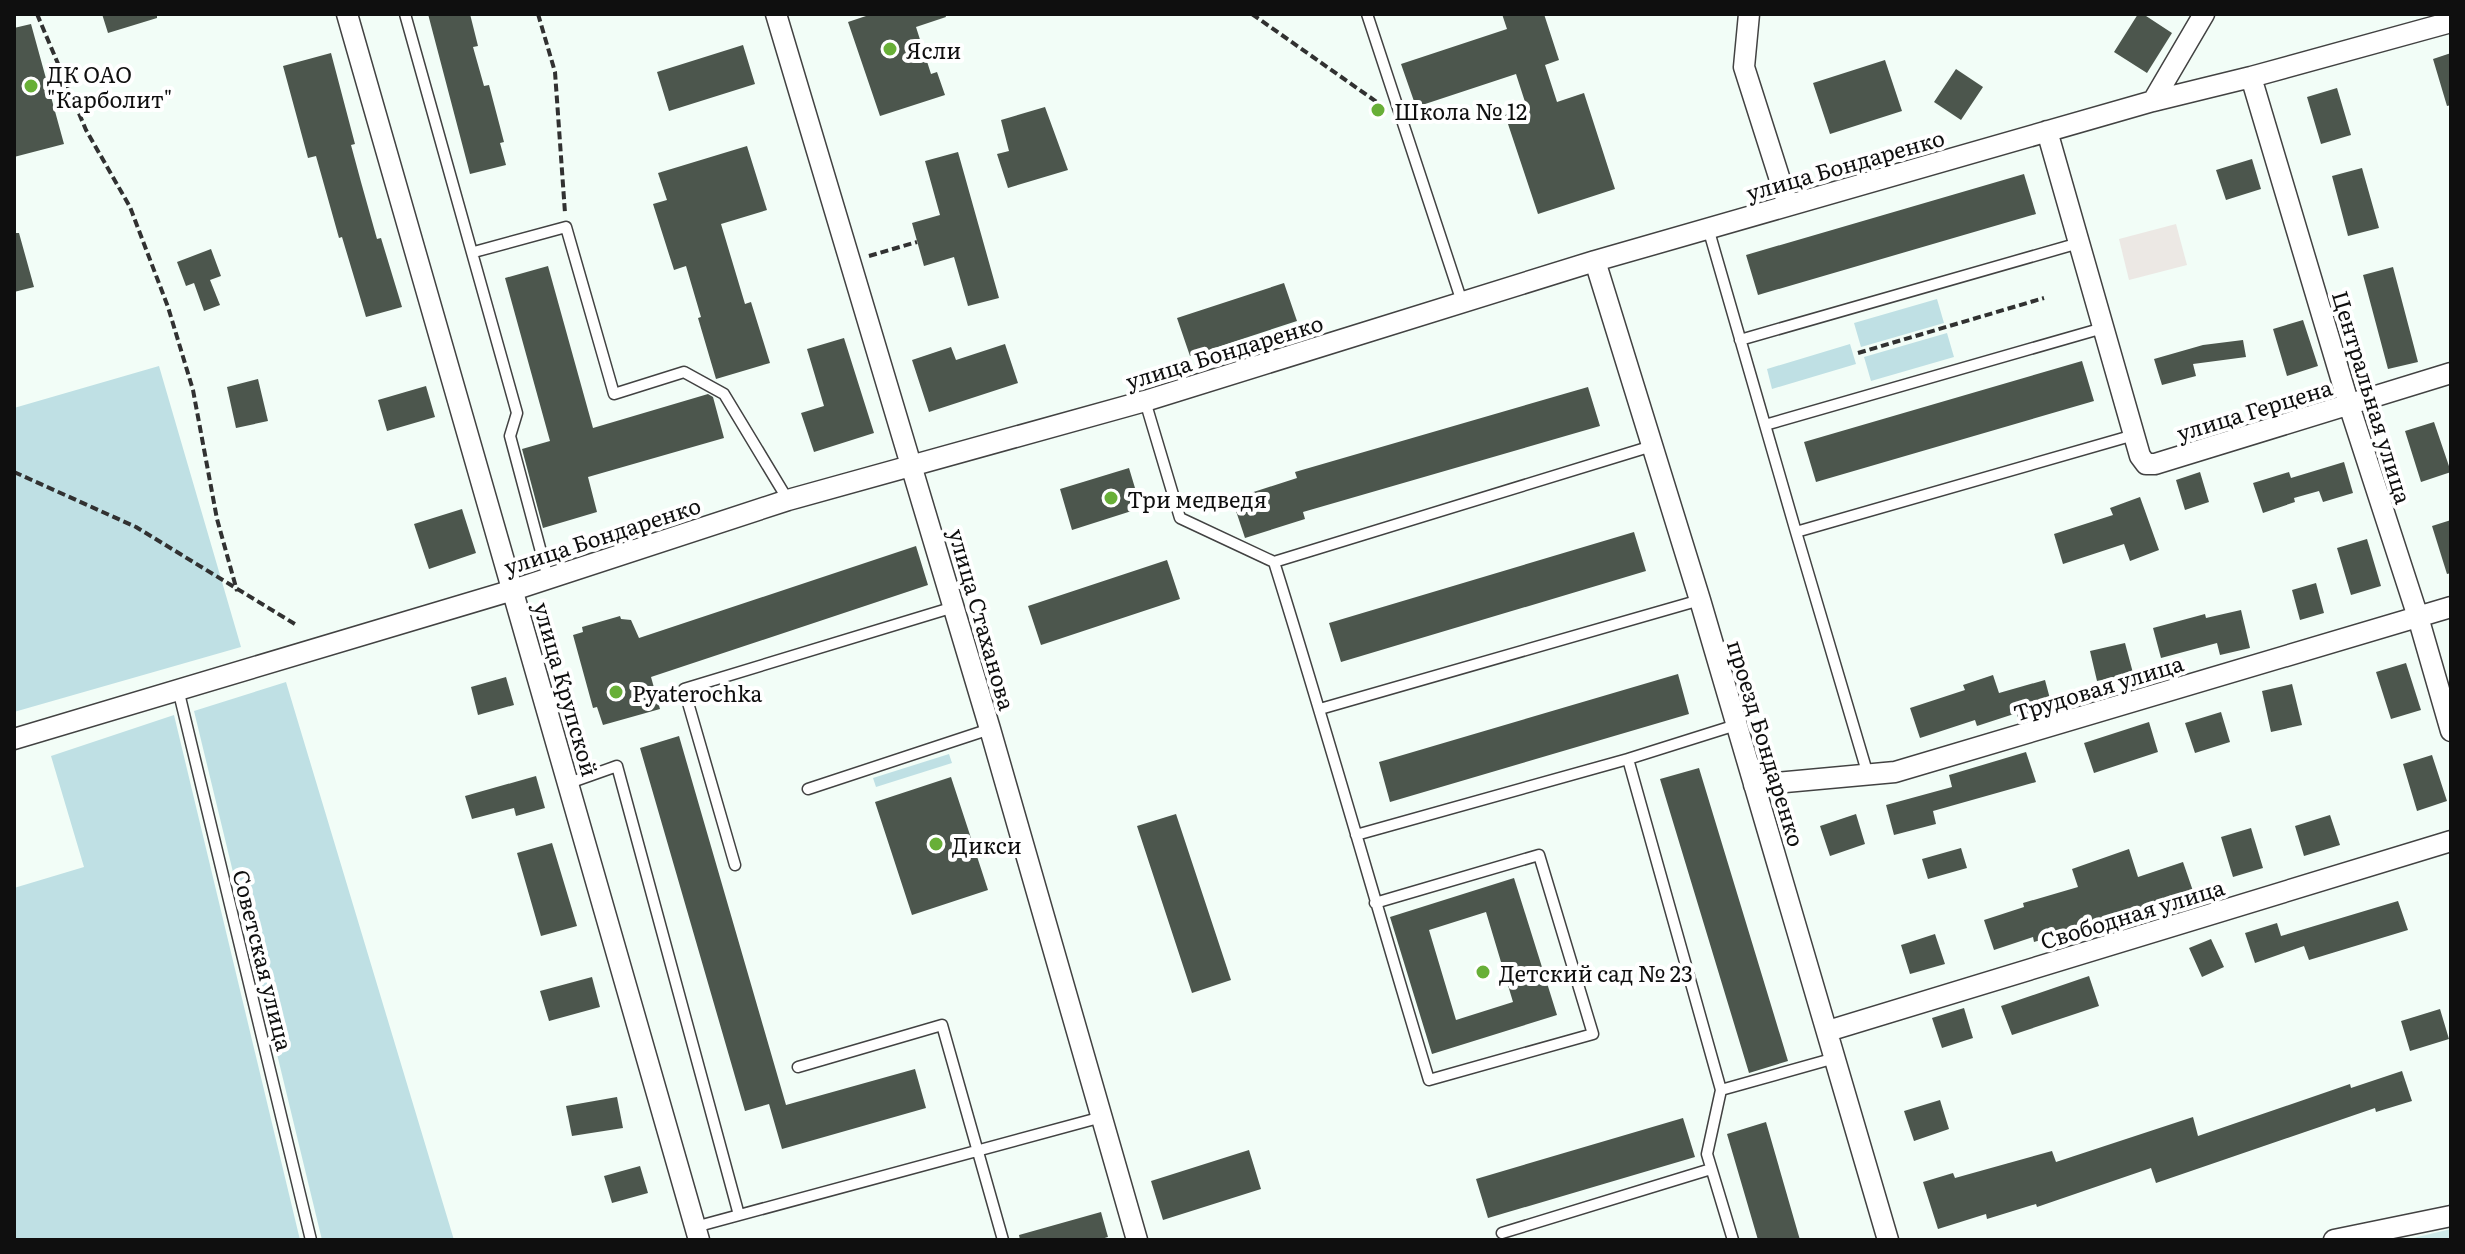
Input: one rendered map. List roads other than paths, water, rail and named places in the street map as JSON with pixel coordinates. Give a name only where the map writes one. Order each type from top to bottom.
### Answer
[{"type":"street","name":"улица Крупской","points":[[347,14],[697,1234]]},
{"type":"street","name":"улица Стаханова","points":[[776,14],[990,729],[1137,1240]]},
{"type":"street","points":[[1749,14],[1744,67],[1788,205]]},
{"type":"street","points":[[2153,101],[2204,14]]},
{"type":"street","name":"улица Бондаренко","points":[[14,739],[513,590],[788,500],[1145,401],[1595,261],[2153,101],[2451,22]]},
{"type":"street","name":"Центральная улица","points":[[2251,77],[2451,731]]},
{"type":"street","name":"улица Герцена","points":[[2047,131],[2140,456],[2146,464],[2155,464],[2451,373]]},
{"type":"street","name":"проезд Бондаренко","points":[[1595,261],[1700,600],[1888,1240]]},
{"type":"street","name":"Трудовая улица","points":[[1754,785],[1895,772],[2451,607]]},
{"type":"street","name":"Свободная улица","points":[[1828,1031],[2451,841]]},
{"type":"street","points":[[2334,1240],[2451,1216]]},
{"type":"lane","points":[[405,14],[517,413],[510,436],[548,578]]},
{"type":"lane","points":[[1367,14],[1462,302]]},
{"type":"lane","points":[[474,252],[566,227],[614,394],[684,372],[724,394],[788,500]]},
{"type":"lane","points":[[1708,228],[1868,775]]},
{"type":"lane","points":[[1740,340],[2079,243]]},
{"type":"lane","points":[[1765,425],[2103,328]]},
{"type":"lane","points":[[1145,401],[1180,518],[1274,562],[1652,446]]},
{"type":"lane","points":[[1796,532],[2134,435]]},
{"type":"lane","points":[[1274,562],[1320,709],[1375,903],[1429,1080],[1593,1034],[1539,855],[1375,903]]},
{"type":"lane","points":[[1320,709],[1700,600]]},
{"type":"lane","points":[[735,865],[684,689],[954,607]]},
{"type":"lane","name":"Советская улица","points":[[178,689],[311,1240]]},
{"type":"lane","points":[[1356,835],[1628,759],[1736,725]]},
{"type":"lane","points":[[808,789],[990,729]]},
{"type":"lane","points":[[1628,759],[1721,1090],[1707,1154],[1733,1240]]},
{"type":"lane","points":[[569,783],[617,766],[739,1215]]},
{"type":"lane","points":[[798,1067],[942,1025],[1003,1240]]},
{"type":"lane","points":[[1721,1090],[1836,1058]]},
{"type":"lane","points":[[697,1234],[739,1215],[1102,1117]]},
{"type":"lane","points":[[1502,1233],[1711,1169]]},
{"type":"place","name":"Ясли","points":[[890,49]]},
{"type":"place","name":"ДК ОАО \"Карболит\"","points":[[31,86]]},
{"type":"place","name":"Школа № 12","points":[[1378,110]]},
{"type":"place","name":"Три медведя","points":[[1111,498]]},
{"type":"place","name":"Pyaterochka","points":[[616,692]]},
{"type":"place","name":"Дикси","points":[[936,844]]},
{"type":"place","name":"Детский сад № 23","points":[[1483,972]]}]
